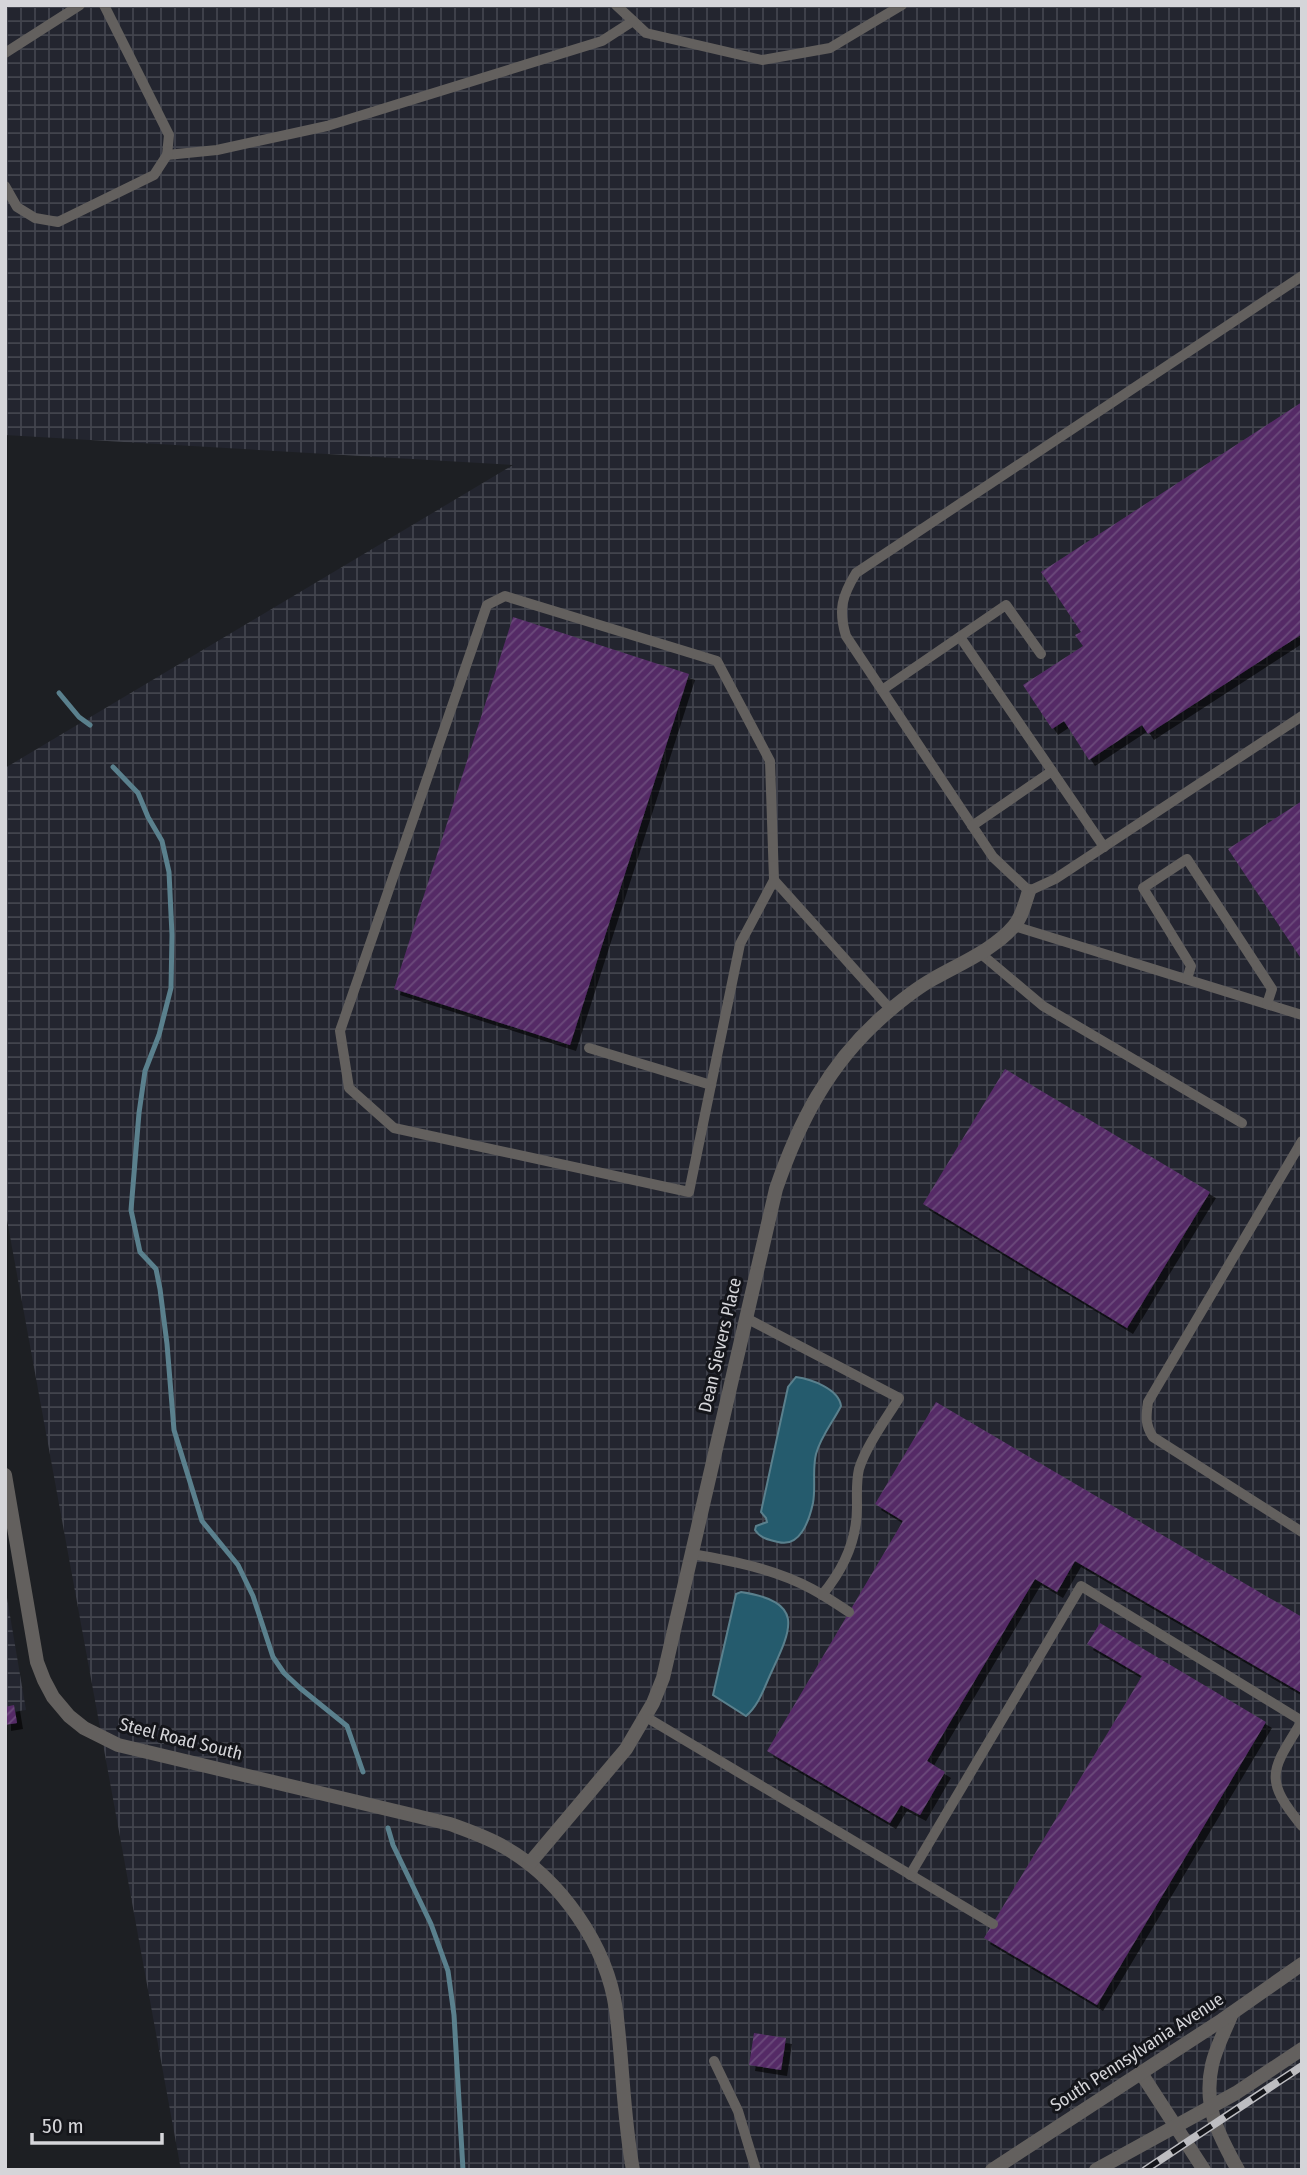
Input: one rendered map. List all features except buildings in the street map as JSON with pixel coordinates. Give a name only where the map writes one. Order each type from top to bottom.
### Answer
[{"type":"street","name":"Dean Sievers Place","points":[[529,1864],[626,1749],[646,1717],[667,1665],[776,1189],[791,1144],[821,1089],[859,1040],[891,1010],[931,980],[980,953],[1014,926],[1029,891]]},
{"type":"street","name":"Steel Road South","points":[[5,1475],[37,1662],[53,1697],[69,1716],[84,1728],[118,1745],[450,1824],[473,1832],[505,1847],[529,1864],[559,1894],[581,1922],[607,1974],[616,2008],[633,2170]]},
{"type":"street","name":"South Pennsylvania Avenue","points":[[992,2170],[1302,1964]]},
{"type":"street","points":[[1232,2013],[1212,2062],[1209,2085],[1210,2107],[1219,2134],[1238,2170]]},
{"type":"street","points":[[1096,2170],[1236,2093],[1302,2049]]},
{"type":"street","points":[[1141,2073],[1204,2170]]},
{"type":"lane","points":[[5,52],[80,5]]},
{"type":"lane","points":[[5,186],[17,207],[36,218],[58,222],[154,175],[167,155],[169,135],[104,5]]},
{"type":"lane","points":[[616,5],[646,33],[762,60],[830,48],[902,5]]},
{"type":"lane","points":[[167,155],[217,150],[327,126],[602,41],[633,22]]},
{"type":"lane","points":[[1302,276],[856,573],[843,597],[842,624],[846,636],[993,857],[1029,891],[1055,879],[1302,716]]},
{"type":"lane","points":[[505,597],[717,661],[769,761],[774,880],[740,944],[689,1192],[394,1128],[349,1088],[340,1031],[487,605],[505,597]]},
{"type":"lane","points":[[882,690],[1006,605],[1041,654]]},
{"type":"lane","points":[[960,637],[1104,847]]},
{"type":"lane","points":[[972,826],[1052,771]]},
{"type":"lane","points":[[1187,979],[1191,966],[1143,888],[1187,859],[1272,989],[1267,1004]]},
{"type":"lane","points":[[774,880],[891,1010]]},
{"type":"lane","points":[[1014,926],[1302,1015]]},
{"type":"lane","points":[[980,953],[1043,1006],[1242,1123]]},
{"type":"lane","points":[[589,1048],[711,1085]]},
{"type":"lane","points":[[1302,1141],[1148,1402],[1145,1418],[1153,1437],[1302,1532]]},
{"type":"lane","points":[[746,1318],[899,1398],[862,1462],[857,1481],[856,1521],[850,1548],[839,1573],[822,1595]]},
{"type":"lane","points":[[692,1554],[756,1567],[793,1580],[849,1612]]},
{"type":"lane","points":[[911,1875],[1080,1586],[1301,1721],[1279,1759],[1275,1775],[1280,1797],[1302,1826]]},
{"type":"lane","points":[[646,1717],[993,1924]]},
{"type":"lane","points":[[714,2061],[738,2111],[756,2170]]},
{"type":"shaded area","points":[[5,5],[1302,5],[1302,2170],[181,2170],[5,1209],[5,768],[513,465],[5,435]]},
{"type":"shaded area","points":[[5,1586],[26,1710],[5,1713]]},
{"type":"water","points":[[796,1377],[830,1390],[841,1406],[816,1454],[814,1497],[809,1518],[798,1537],[786,1543],[765,1538],[755,1530],[756,1526],[767,1522],[761,1512],[788,1387]]},
{"type":"water","points":[[741,1592],[775,1602],[784,1610],[788,1619],[788,1629],[779,1656],[758,1702],[746,1716],[713,1695],[736,1594]]},
{"type":"waterway","points":[[59,693],[79,717],[90,725]]},
{"type":"waterway","points":[[113,767],[138,793],[162,841],[169,872],[171,988],[159,1035],[145,1071],[131,1210],[140,1252],[156,1269],[160,1289],[174,1430],[202,1521],[238,1565],[253,1596],[273,1657],[284,1673],[300,1688],[347,1726],[363,1772]]},
{"type":"waterway","points":[[388,1828],[393,1845],[431,1924],[448,1971],[454,2015],[463,2170]]},
{"type":"railway","points":[[1145,2170],[1302,2066]]}]
